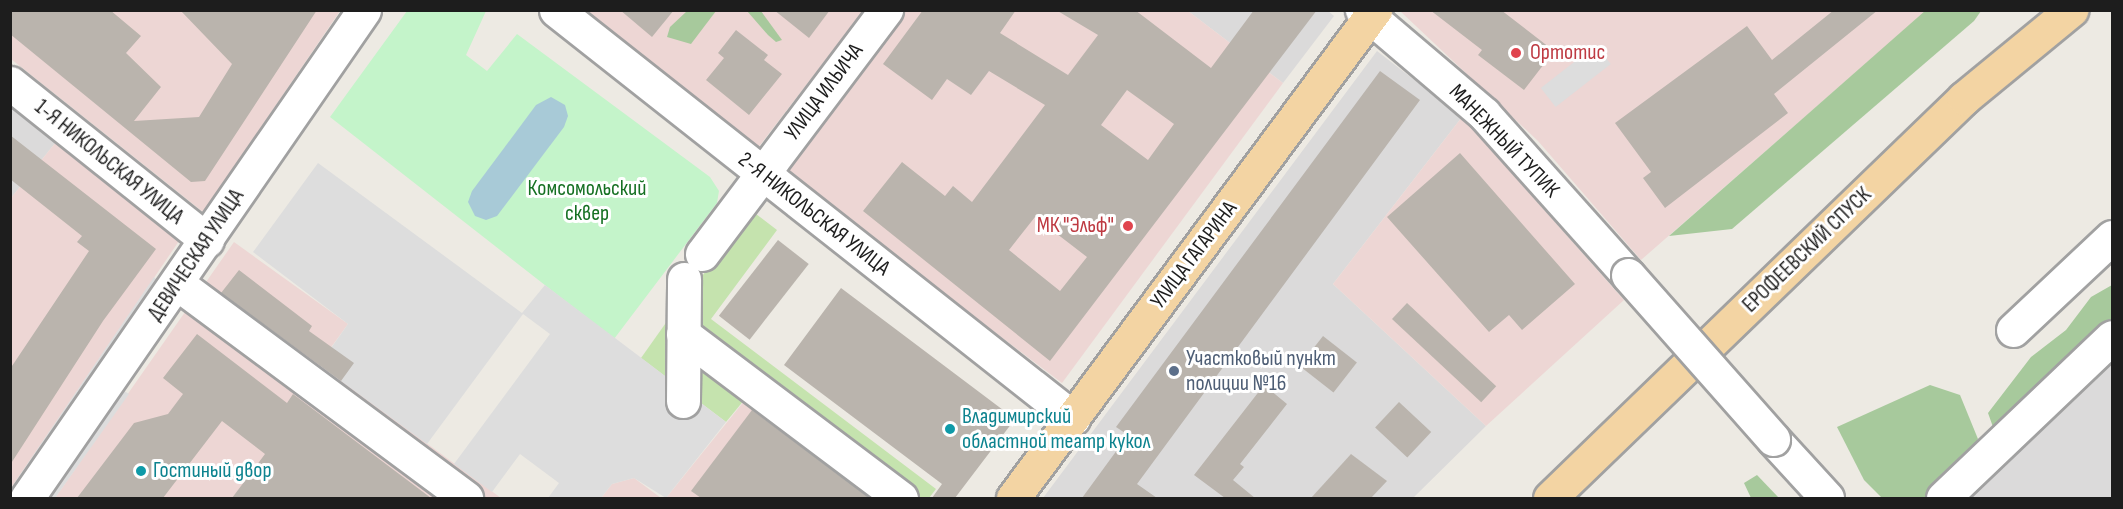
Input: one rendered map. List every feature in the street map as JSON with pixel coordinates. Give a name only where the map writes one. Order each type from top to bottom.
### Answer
[{"type":"main road","name":"ЕРОФЕЕВСКИЙ СПУСК","points":[[1550,498],[1964,98],[2071,10]]},
{"type":"main road","name":"УЛИЦА ГАГАРИНА","points":[[1012,498],[1369,12]]},
{"type":"street","name":"ДЕВИЧЕСКАЯ УЛИЦА","points":[[27,498],[178,284],[364,10]]},
{"type":"street","name":"2-Я НИКОЛЬСКАЯ УЛИЦА","points":[[556,10],[1073,417]]},
{"type":"street","name":"УЛИЦА ИЛЬИЧА","points":[[683,334],[693,266],[886,10]]},
{"type":"street","name":"МАНЕЖНЫЙ ТУПИК","points":[[1369,12],[1484,114],[1827,498]]},
{"type":"street","name":"1-Я НИКОЛЬСКАЯ УЛИЦА","points":[[10,83],[207,240]]},
{"type":"street","points":[[2013,330],[2112,237]]},
{"type":"street","points":[[178,284],[466,498]]},
{"type":"street","points":[[683,334],[683,401]]},
{"type":"street","points":[[683,334],[902,498]]},
{"type":"street","points":[[1943,498],[2112,337]]},
{"type":"shaded area","points":[[1327,10],[1334,16],[1283,83],[1188,11]]},
{"type":"shaded area","points":[[10,11],[340,11],[203,212],[11,59]]},
{"type":"shaded area","points":[[580,11],[863,11],[757,149]]},
{"type":"shaded area","points":[[901,11],[1188,11],[1283,83],[1062,383],[780,170]]},
{"type":"shaded area","points":[[1400,11],[1926,11],[1641,260],[1538,141]]},
{"type":"shaded area","points":[[1596,45],[1611,64],[1556,107],[1541,88]]},
{"type":"shaded area","points":[[1377,51],[1462,117],[1333,284],[1486,426],[1413,498],[1043,498]]},
{"type":"shaded area","points":[[11,105],[56,142],[11,198]]},
{"type":"shaded area","points":[[1462,117],[1624,300],[1486,426],[1333,284]]},
{"type":"shaded area","points":[[56,142],[179,241],[11,488],[11,198]]},
{"type":"shaded area","points":[[318,163],[522,313],[545,285],[726,422],[666,498],[634,478],[612,484],[601,498],[548,498],[559,483],[520,454],[492,492],[454,464],[550,334],[523,314],[427,444],[319,365],[348,324],[253,252]]},
{"type":"shaded area","points":[[234,242],[348,324],[319,364],[501,498],[55,498]]},
{"type":"shaded area","points":[[154,277],[165,289],[20,498],[11,498],[11,488]]},
{"type":"shaded area","points":[[2112,358],[2112,498],[1963,498]]},
{"type":"shaded area","points":[[118,387],[129,394],[55,498],[42,498]]},
{"type":"shaded area","points":[[745,400],[877,498],[666,498]]},
{"type":"shaded area","points":[[634,478],[661,498],[601,498],[612,484]]},
{"type":"green space","points":[[1926,10],[1981,11],[1974,21],[1732,229],[1669,236]]},
{"type":"green space","name":"Комсомольский сквер","points":[[407,11],[486,11],[466,55],[487,71],[517,34],[710,177],[719,191],[717,203],[614,339],[330,117]]},
{"type":"green space","points":[[687,11],[716,11],[691,44],[667,37],[670,27]]},
{"type":"green space","points":[[747,11],[761,11],[782,40],[776,42]]},
{"type":"green space","points":[[752,211],[777,230],[711,319],[936,489],[929,498],[912,498],[693,333],[696,284]]},
{"type":"green space","points":[[2112,285],[2112,323],[2000,431],[1993,427],[1988,413],[2031,357],[2066,330],[2091,297]]},
{"type":"green space","points":[[675,310],[674,383],[641,358]]},
{"type":"green space","points":[[692,359],[745,399],[726,422],[693,397]]},
{"type":"green space","points":[[1930,385],[1960,395],[1978,439],[1959,473],[1924,498],[1882,498],[1864,480],[1837,427]]},
{"type":"green space","points":[[1757,475],[1779,498],[1751,498],[1744,483]]},
{"type":"water","points":[[551,97],[565,105],[568,116],[564,127],[497,216],[486,220],[475,216],[468,202],[472,191],[536,105]]},
{"type":"building","points":[[10,10],[110,10],[141,36],[126,53],[161,87],[134,121],[199,117],[232,64],[180,10],[317,10],[205,181],[191,182],[10,34]]},
{"type":"building","points":[[620,10],[674,10],[652,37]]},
{"type":"building","points":[[774,10],[830,10],[809,38]]},
{"type":"building","points":[[923,10],[1016,10],[1000,33],[1068,75],[1098,35],[1056,10],[1135,10],[1211,68],[1254,10],[1317,10],[1050,361],[863,211],[902,162],[945,196],[953,186],[972,202],[1045,105],[989,71],[971,95],[947,79],[932,100],[883,64]],"holes":[[[1127,90],[1174,124],[1148,160],[1101,125]],[[1035,217],[1087,257],[1060,291],[1009,250]]]},
{"type":"building","name":"Ортотис","points":[[1430,10],[1501,10],[1554,51],[1524,90],[1478,55],[1482,50]]},
{"type":"building","points":[[1834,10],[1878,10],[1774,94],[1788,113],[1665,208],[1643,178],[1651,172],[1615,123],[1747,26],[1772,60]]},
{"type":"building","points":[[736,30],[768,55],[764,60],[782,74],[749,115],[706,80],[724,58],[718,53]]},
{"type":"building","points":[[1380,71],[1420,100],[1137,484],[1157,498],[1082,498],[1128,435],[1116,427]]},
{"type":"building","points":[[10,135],[156,249],[103,321],[10,465],[10,369],[89,251],[77,242],[82,236],[10,179]]},
{"type":"building","points":[[1460,153],[1575,284],[1522,330],[1509,315],[1489,332],[1387,217]]},
{"type":"building","points":[[778,240],[809,264],[750,340],[719,316]]},
{"type":"building","points":[[239,270],[312,326],[309,331],[354,363],[341,381],[221,293]]},
{"type":"building","points":[[841,288],[1015,419],[955,498],[932,498],[942,484],[784,365]]},
{"type":"building","points":[[1407,303],[1496,386],[1481,402],[1392,319]]},
{"type":"building","points":[[197,334],[287,403],[293,394],[431,498],[232,498],[265,454],[222,421],[163,498],[77,498],[134,423],[168,414],[183,394],[163,378]]},
{"type":"building","points":[[1323,336],[1357,362],[1333,392],[1300,366]]},
{"type":"building","points":[[1264,385],[1287,404],[1240,464],[1244,467],[1233,480],[1255,498],[1225,498],[1194,475]]},
{"type":"building","points":[[1399,402],[1431,432],[1407,458],[1375,428]]},
{"type":"building","points":[[752,410],[870,498],[701,498],[691,491]]},
{"type":"building","points":[[1351,454],[1387,481],[1371,498],[1311,498]]},
{"type":"place","name":"Ортотис","points":[[1516,53]]},
{"type":"place","name":"МК \"Эльф\"","points":[[1128,226]]},
{"type":"place","name":"Участковый пункт полиции №16","points":[[1174,371]]},
{"type":"place","name":"Владимирский областной театр кукол","points":[[950,429]]},
{"type":"place","name":"Гостиный двор","points":[[141,471]]}]
